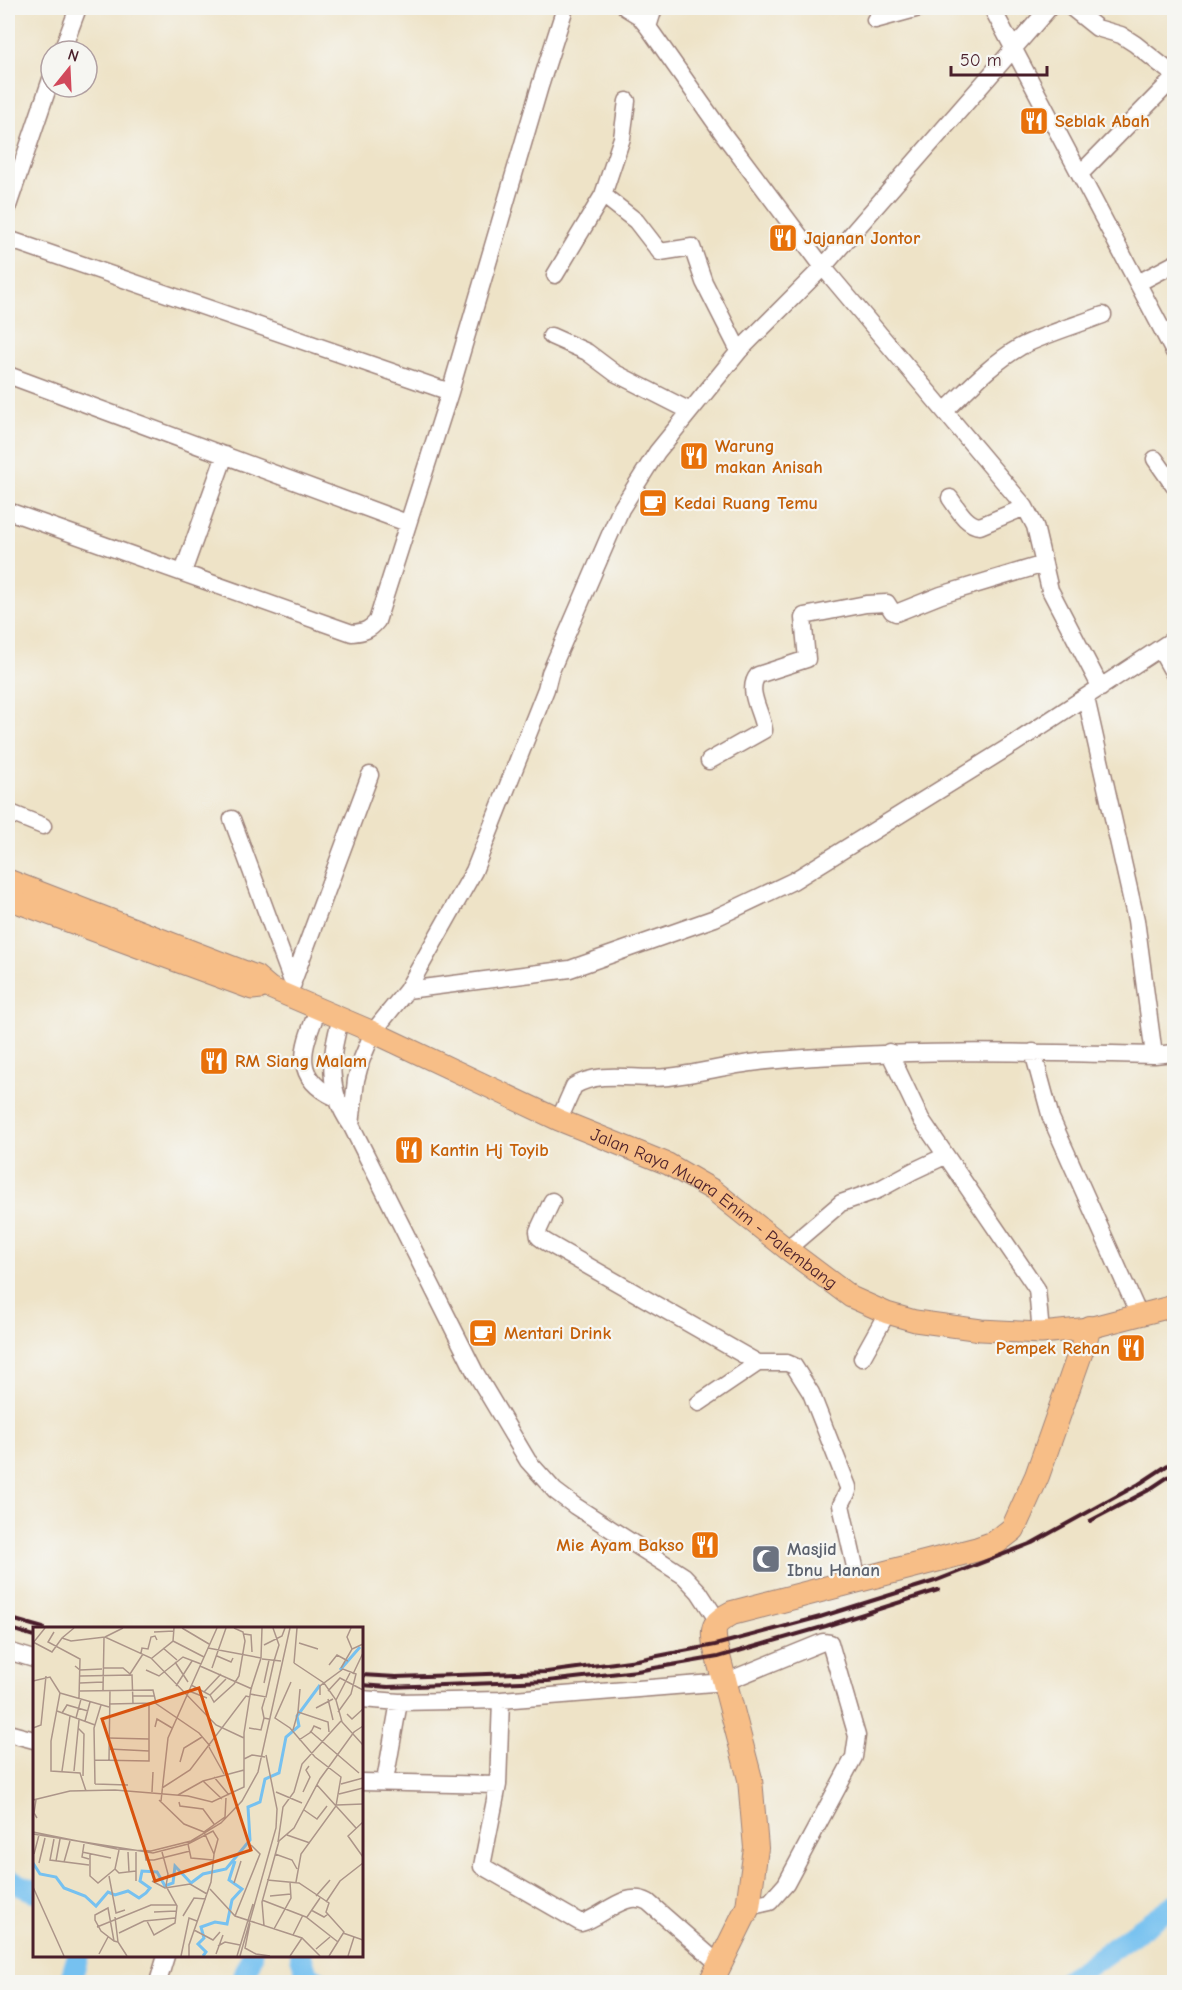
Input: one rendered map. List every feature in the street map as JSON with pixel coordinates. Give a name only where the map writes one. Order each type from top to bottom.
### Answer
[{"type":"highway","points":[[715,1973],[748,1907],[756,1848],[750,1779],[713,1630],[718,1621],[732,1613],[978,1549],[995,1543],[1013,1529],[1037,1476],[1089,1328]]},
{"type":"main road","name":"Jalan Raya Muara Enim - Palembang","points":[[8,880],[224,962],[284,989],[318,1009],[373,1032],[559,1120],[668,1164],[712,1190],[851,1297],[887,1313],[915,1321],[981,1330],[1041,1333],[1089,1328],[1174,1306]]},
{"type":"main road","name":"Jalan Raya Muara Enim - Palembang","points":[[8,899],[252,989],[284,989]]},
{"type":"street","points":[[66,39],[78,8]]},
{"type":"street","points":[[8,511],[352,633],[363,633],[372,628],[377,621],[450,392],[565,8]]},
{"type":"street","points":[[626,8],[639,16],[648,27],[724,135],[823,267],[1025,507],[1035,526],[1050,590],[1094,693],[1136,920],[1154,1055]]},
{"type":"street","points":[[648,27],[654,8]]},
{"type":"street","points":[[875,20],[919,8]]},
{"type":"street","points":[[992,8],[1174,352]]},
{"type":"street","points":[[351,1125],[356,1080],[361,1060],[373,1032],[407,990],[474,871],[546,689],[550,673],[621,509],[657,452],[739,351],[823,267],[1049,8]]},
{"type":"street","points":[[1072,8],[1097,28],[1121,36],[1135,44],[1174,76],[1081,173]]},
{"type":"street","points":[[8,206],[44,99]]},
{"type":"street","points":[[555,275],[603,195],[622,138],[627,101]]},
{"type":"street","points":[[603,195],[636,221],[660,252],[692,247],[704,282],[739,351]]},
{"type":"street","points":[[8,239],[450,392]]},
{"type":"street","points":[[1138,283],[1174,264]]},
{"type":"street","points":[[945,411],[994,365],[1023,345],[1103,315]]},
{"type":"street","points":[[551,336],[587,352],[615,373],[690,411]]},
{"type":"street","points":[[8,375],[407,523]]},
{"type":"street","points":[[183,572],[225,455]]},
{"type":"street","points":[[1155,459],[1174,486]]},
{"type":"street","points":[[950,498],[968,522],[980,526],[1025,507]]},
{"type":"street","points":[[708,761],[764,730],[752,689],[753,682],[758,675],[807,659],[804,616],[866,604],[887,603],[896,614],[941,595],[1044,564]]},
{"type":"street","points":[[407,990],[570,969],[715,918],[793,881],[1094,693],[1174,639]]},
{"type":"street","points":[[1160,649],[1174,674]]},
{"type":"street","points":[[284,989],[370,775]]},
{"type":"street","points":[[8,812],[43,826]]},
{"type":"street","points":[[232,819],[284,989]]},
{"type":"street","points":[[318,1009],[305,1045],[303,1058],[308,1075],[314,1084],[323,1092],[336,1098]]},
{"type":"street","points":[[341,1018],[334,1039],[332,1058],[336,1098],[341,1110],[351,1125],[475,1372],[528,1461],[555,1491],[575,1506],[684,1576],[699,1592],[718,1621]]},
{"type":"street","points":[[559,1120],[574,1086],[594,1077],[665,1077],[765,1061],[890,1052],[1154,1055],[1174,1053]]},
{"type":"street","points":[[890,1052],[921,1119],[1037,1289],[1041,1333]]},
{"type":"street","points":[[1033,1052],[1051,1118],[1139,1315]]},
{"type":"street","points":[[787,1250],[841,1203],[878,1190],[913,1170],[945,1156]]},
{"type":"street","points":[[552,1202],[538,1231],[539,1237],[758,1363],[788,1363],[794,1366],[811,1393],[848,1486],[841,1505],[858,1580]]},
{"type":"street","points":[[862,1358],[887,1313]]},
{"type":"street","points":[[699,1402],[758,1363]]},
{"type":"street","points":[[363,1699],[501,1700],[725,1682],[823,1642],[830,1643],[857,1736],[854,1757],[786,1884],[770,1902],[748,1907]]},
{"type":"street","points":[[8,1651],[33,1659]]},
{"type":"street","points":[[501,1700],[498,1785],[482,1866],[581,1923],[633,1898],[648,1902],[715,1973]]},
{"type":"street","points":[[385,1781],[399,1701]]},
{"type":"street","points":[[8,1733],[33,1740]]},
{"type":"street","points":[[363,1782],[498,1785]]},
{"type":"street","points":[[158,1983],[166,1957]]},
{"type":"waterway","points":[[8,1880],[33,1891]]},
{"type":"waterway","points":[[1066,1982],[1174,1905]]},
{"type":"waterway","points":[[70,1982],[78,1957]]},
{"type":"waterway","points":[[242,1982],[252,1957]]},
{"type":"waterway","points":[[301,1957],[307,1975],[321,1982]]},
{"type":"railway","points":[[363,1675],[396,1677],[547,1672],[637,1660],[715,1645],[820,1617],[935,1581],[1032,1543],[1139,1484],[1174,1461]]},
{"type":"railway","points":[[1090,1521],[1147,1491],[1174,1473]]},
{"type":"railway","points":[[363,1685],[388,1687],[548,1681],[637,1671],[718,1657],[826,1626],[938,1590]]},
{"type":"railway","points":[[8,1618],[40,1627]]},
{"type":"railway","points":[[8,1628],[33,1636]]},
{"type":"place","name":"Seblak Abah","points":[[1034,121]]},
{"type":"place","name":"Jajanan Jontor","points":[[783,238]]},
{"type":"place","name":"Warung makan Anisah","points":[[694,456]]},
{"type":"place","name":"Kedai Ruang Temu","points":[[653,503]]},
{"type":"place","name":"RM Siang Malam","points":[[214,1061]]},
{"type":"place","name":"Kantin Hj Toyib","points":[[409,1150]]},
{"type":"place","name":"Mentari Drink","points":[[483,1333]]},
{"type":"place","name":"Pempek Rehan","points":[[1131,1348]]},
{"type":"place","name":"Mie Ayam Bakso","points":[[705,1545]]},
{"type":"place","name":"Masjid Ibnu Hanan","points":[[766,1559]]}]
